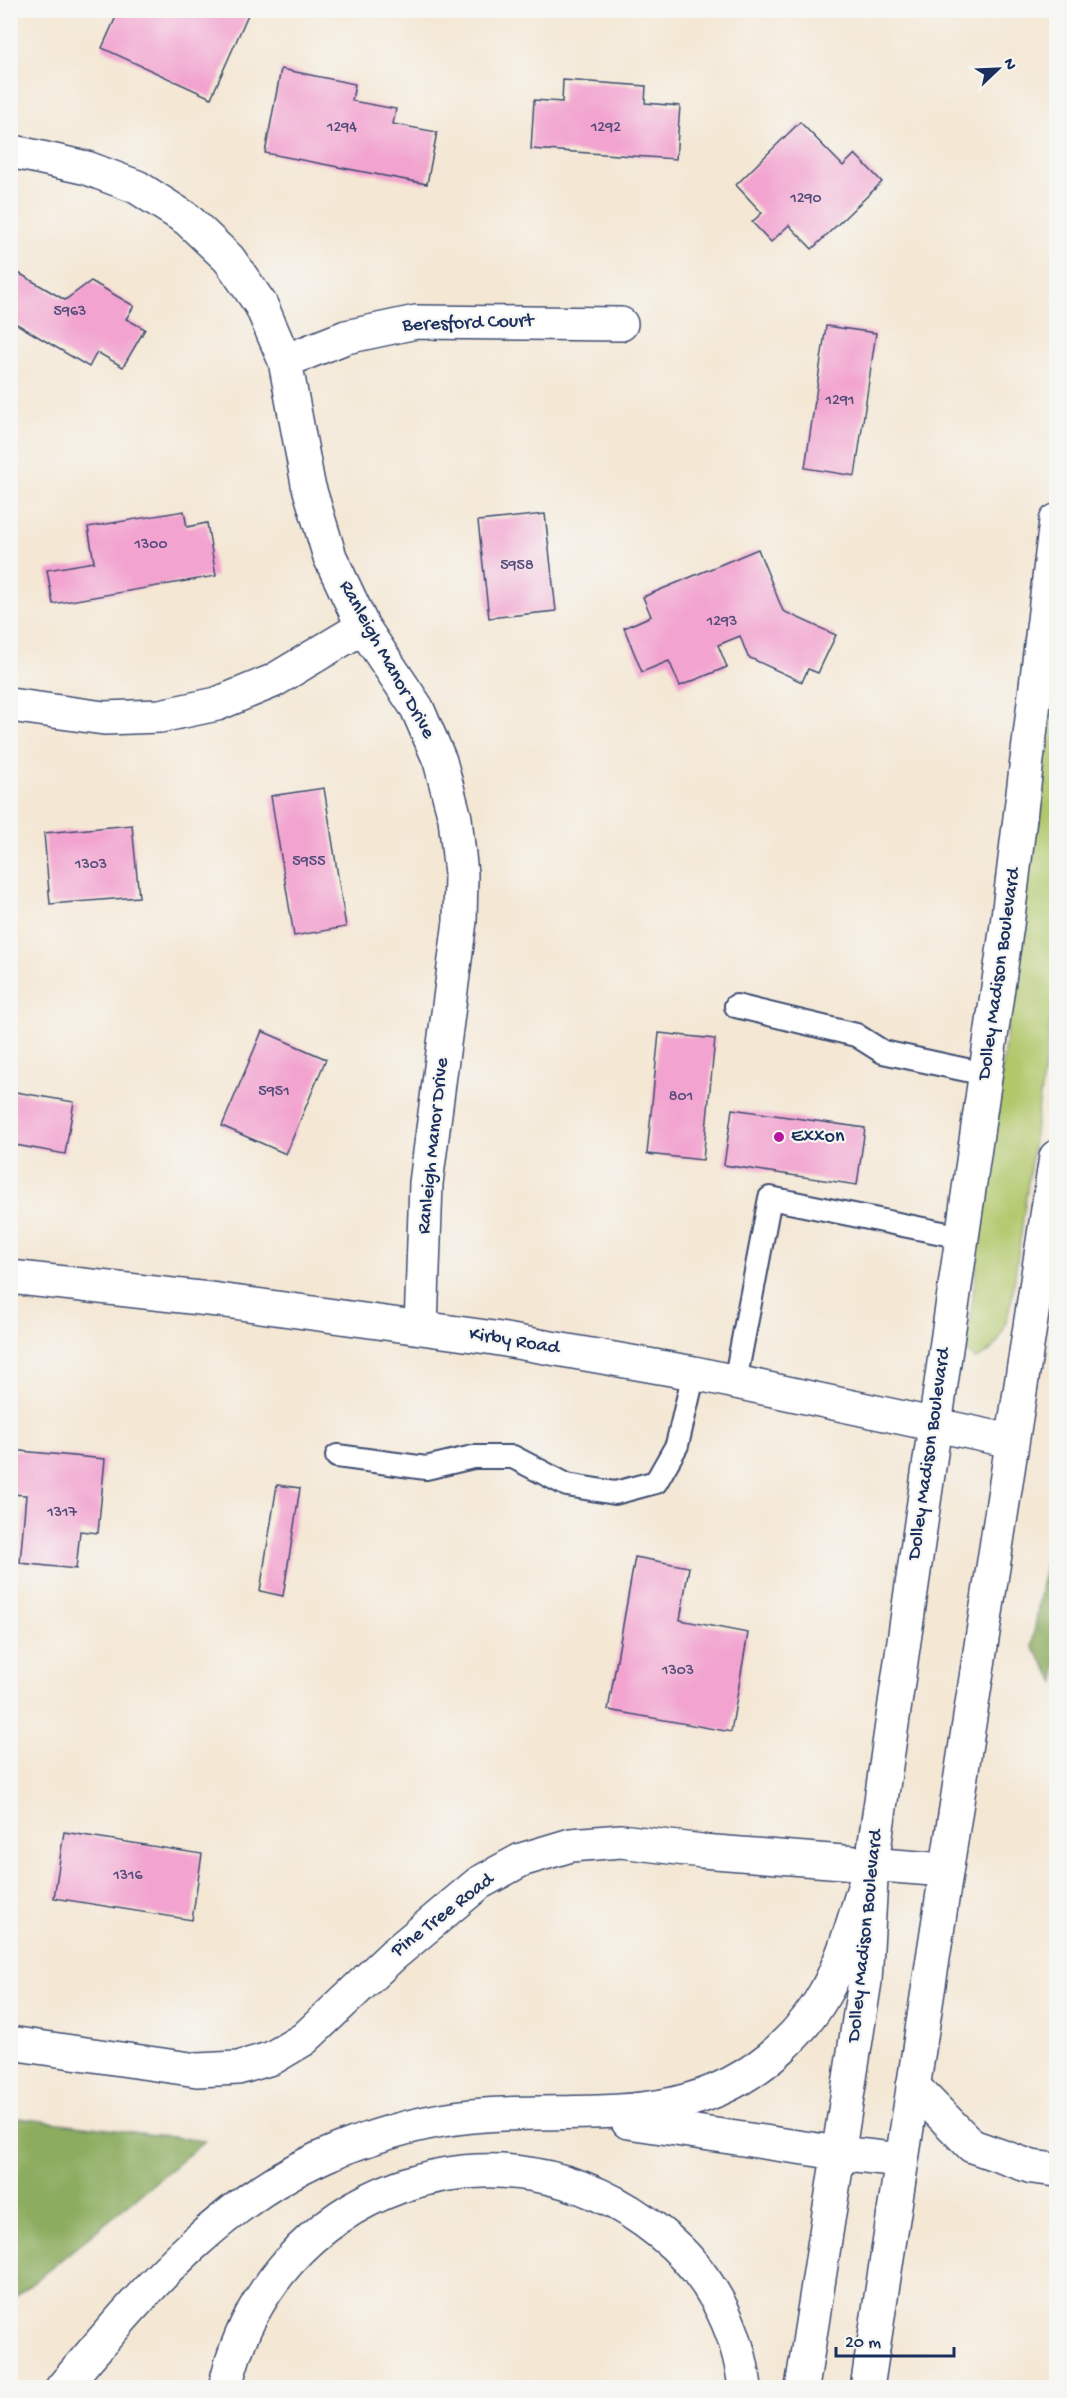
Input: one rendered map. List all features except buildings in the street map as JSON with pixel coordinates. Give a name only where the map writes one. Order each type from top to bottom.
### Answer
[{"type":"main road","name":"Ranleigh Manor Drive","points":[[10,152],[97,172],[137,187],[187,219],[229,259],[261,305],[285,361],[308,484],[330,557],[363,627],[417,708],[440,761],[455,818],[461,874],[460,921],[426,1183],[421,1327]]},
{"type":"main road","name":"Beresford Court","points":[[285,361],[346,337],[416,322],[621,324]]},
{"type":"main road","name":"Dolley Madison Boulevard","points":[[802,2388],[865,1981],[872,1863],[1026,777],[1056,521]]},
{"type":"main road","points":[[10,705],[104,718],[160,716],[206,706],[273,681],[363,627]]},
{"type":"main road","points":[[867,2388],[1056,1157]]},
{"type":"main road","name":"Kirby Road","points":[[10,1277],[218,1300],[506,1340],[694,1373],[1011,1441]]},
{"type":"main road","name":"Pine Tree Road","points":[[10,2043],[197,2070],[238,2068],[272,2058],[304,2039],[393,1955],[479,1883],[521,1860],[571,1845],[621,1841],[702,1851],[945,1870]]},
{"type":"main road","points":[[62,2388],[143,2293],[195,2241],[222,2218],[281,2178],[342,2149],[407,2128],[472,2116],[637,2110],[666,2106],[713,2093],[755,2070],[789,2040],[826,1992],[872,1863]]},
{"type":"main road","points":[[912,2086],[972,2146],[1032,2168],[1056,2170]]},
{"type":"main road","points":[[564,2113],[901,2160]]},
{"type":"main road","points":[[225,2388],[236,2349],[255,2308],[281,2270],[311,2238],[349,2210],[392,2190],[435,2176],[479,2171],[544,2177],[586,2189],[630,2211],[660,2232],[701,2275],[726,2315],[740,2355],[745,2388]]},
{"type":"lane","points":[[736,1006],[856,1035],[883,1052],[985,1074]]},
{"type":"lane","points":[[735,1382],[770,1198],[962,1237]]},
{"type":"lane","points":[[337,1456],[426,1468],[473,1457],[513,1457],[567,1485],[615,1493],[656,1482],[677,1445],[694,1373]]},
{"type":"green space","points":[[1056,646],[1056,981],[1012,1298],[1005,1326],[997,1343],[984,1355],[974,1359],[966,1350]]},
{"type":"green space","points":[[1056,1498],[1056,1683],[1032,1645]]},
{"type":"green space","points":[[11,2117],[205,2141],[11,2301]]},
{"type":"place","name":"Exxon","points":[[779,1137]]}]
